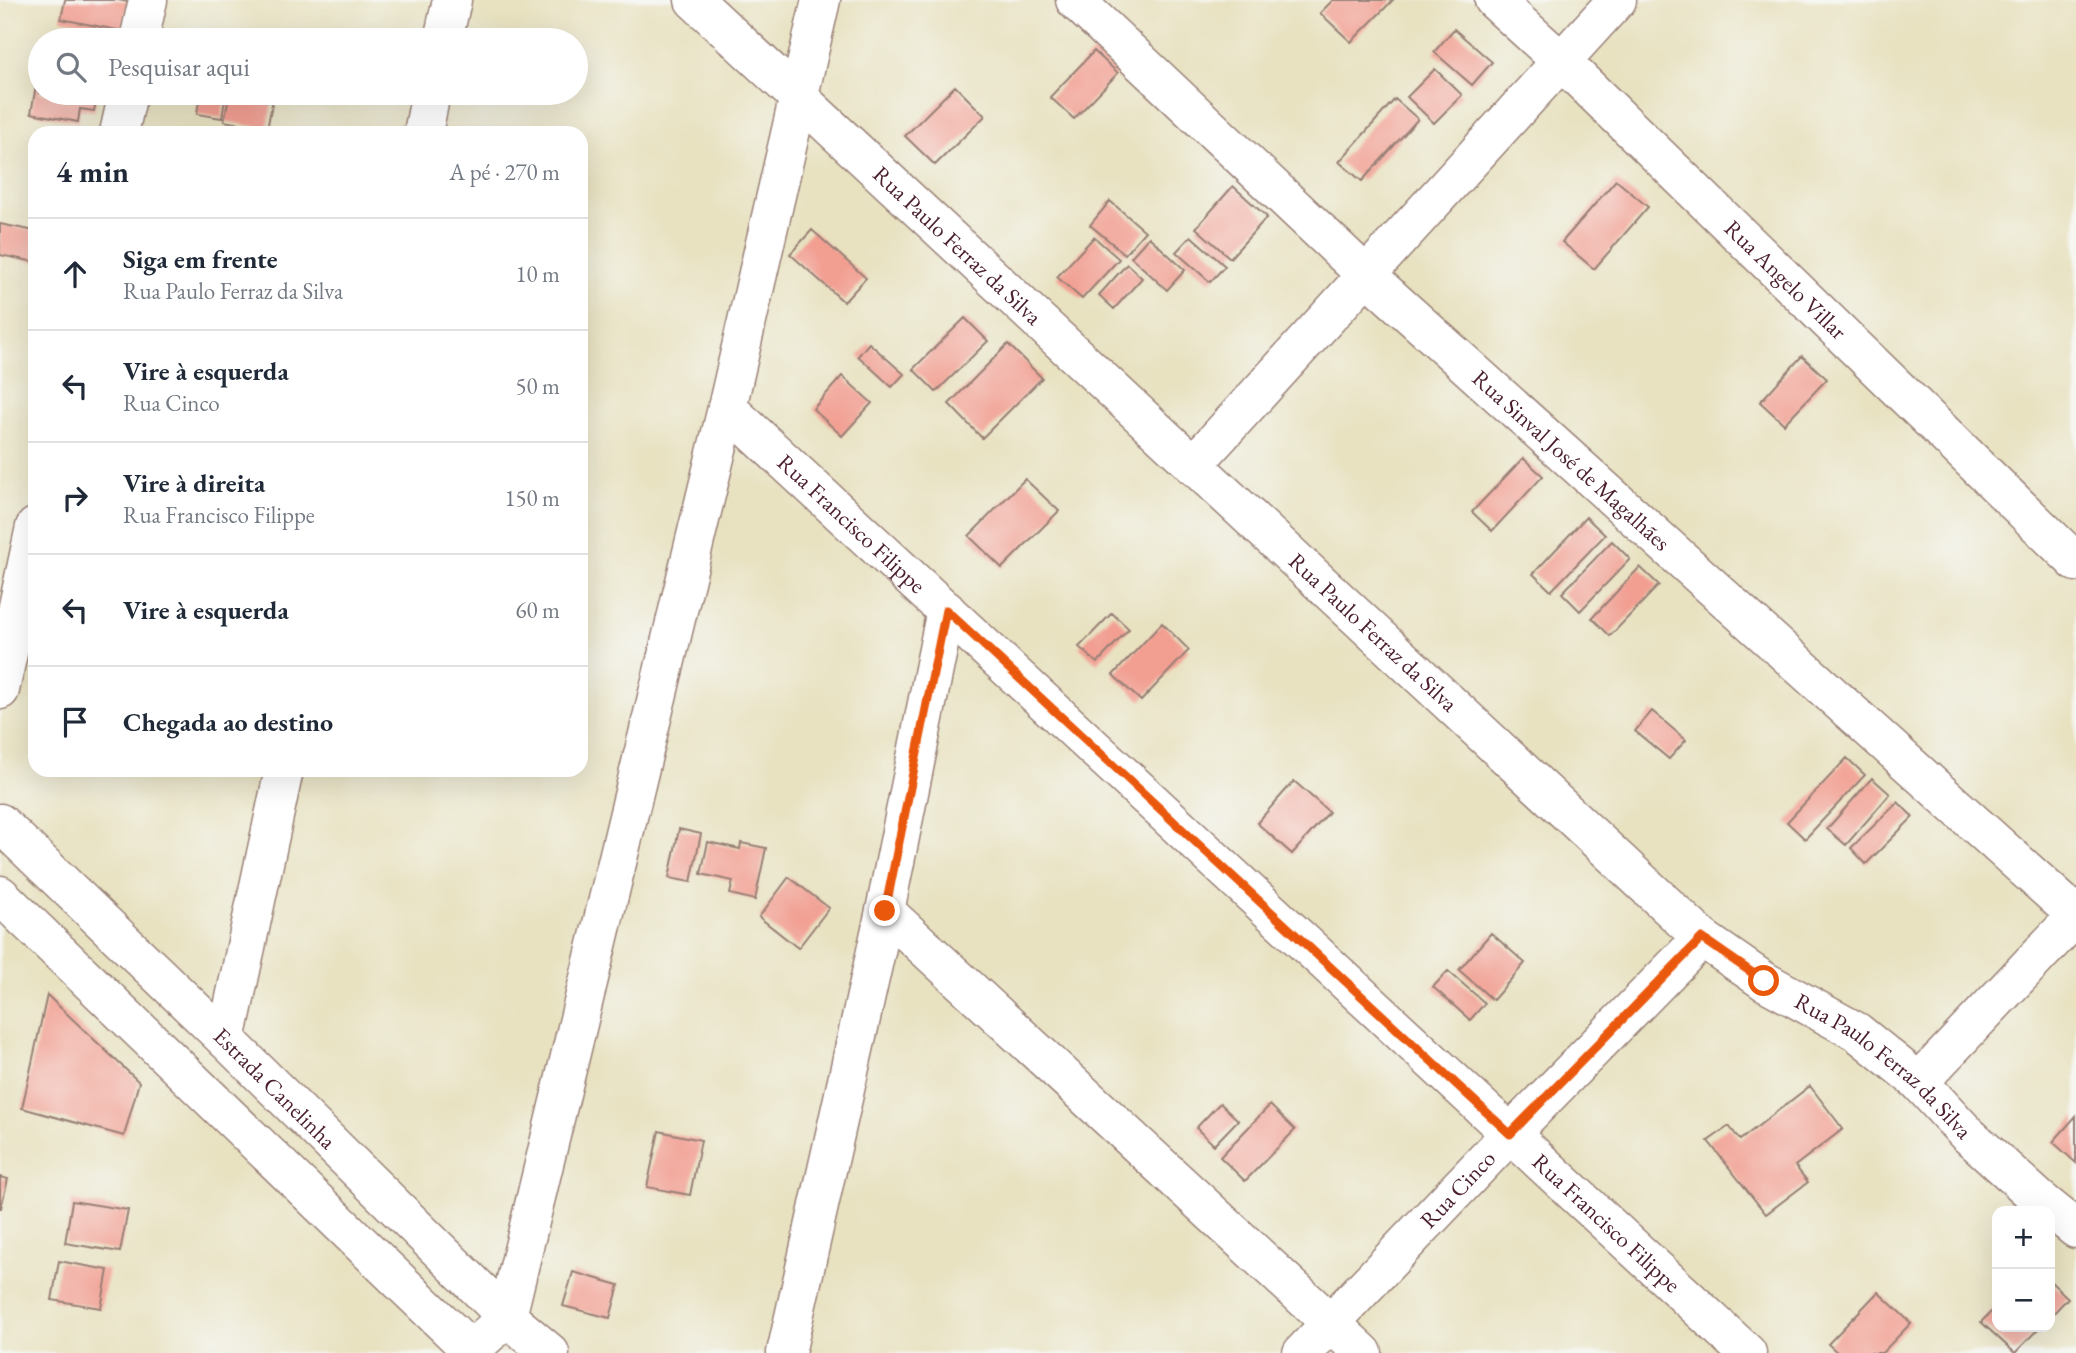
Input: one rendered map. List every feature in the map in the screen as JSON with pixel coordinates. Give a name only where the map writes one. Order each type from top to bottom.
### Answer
[{"type":"street","points":[[142,28],[148,0]]},
{"type":"street","points":[[446,28],[452,0]]},
{"type":"street","name":"Rua Paulo Ferraz da Silva","points":[[694,0],[1702,938],[1764,981],[1857,1032],[1919,1082],[1966,1133],[2076,1229]]},
{"type":"street","points":[[0,895],[473,1352],[507,1317],[727,408],[821,0]]},
{"type":"street","name":"Rua Sinval José de Magalhães","points":[[1075,0],[1366,275],[2076,915]]},
{"type":"street","name":"Rua Angelo Villar","points":[[1494,0],[1561,61],[2076,562]]},
{"type":"street","points":[[1193,464],[1617,0]]},
{"type":"street","points":[[121,126],[126,105]]},
{"type":"street","points":[[424,126],[429,105]]},
{"type":"street","name":"Rua Francisco Filippe","points":[[727,408],[1746,1353]]},
{"type":"street","points":[[0,690],[28,560]]},
{"type":"street","points":[[786,1353],[885,911],[946,610]]},
{"type":"street","points":[[226,1040],[282,777]]},
{"type":"street","name":"Estrada Canelinha","points":[[0,823],[226,1040],[507,1317],[550,1353]]},
{"type":"street","points":[[885,911],[1363,1353]]},
{"type":"street","points":[[1919,1082],[2076,915]]},
{"type":"street","name":"Rua Cinco","points":[[1302,1353],[1510,1134],[1702,938]]},
{"type":"building","points":[[65,0],[128,2],[123,28],[107,28],[61,19]]},
{"type":"building","points":[[1333,0],[1393,0],[1351,42],[1320,13]]},
{"type":"building","points":[[1454,29],[1492,62],[1472,85],[1434,52]]},
{"type":"building","points":[[1094,51],[1118,73],[1074,119],[1050,97]]},
{"type":"building","points":[[1435,69],[1462,95],[1434,123],[1407,97]]},
{"type":"building","points":[[955,86],[985,116],[935,165],[905,136]]},
{"type":"building","points":[[1395,99],[1418,119],[1362,181],[1339,162]]},
{"type":"building","points":[[32,105],[95,105],[94,111],[80,109],[78,122],[31,113]]},
{"type":"building","points":[[198,105],[224,105],[222,118],[197,114]]},
{"type":"building","points":[[227,105],[272,105],[268,126],[224,121]]},
{"type":"building","points":[[1616,180],[1648,207],[1594,269],[1562,242]]},
{"type":"building","points":[[1233,186],[1267,217],[1230,258],[1196,228]]},
{"type":"building","points":[[1110,201],[1145,231],[1125,254],[1090,225]]},
{"type":"building","points":[[0,224],[28,230],[28,261],[0,255]]},
{"type":"building","points":[[812,230],[866,278],[844,302],[790,254]]},
{"type":"building","points":[[1191,236],[1225,266],[1210,282],[1176,252]]},
{"type":"building","points":[[1094,237],[1119,259],[1082,299],[1057,277]]},
{"type":"building","points":[[1149,237],[1185,270],[1167,290],[1131,257]]},
{"type":"building","points":[[1127,264],[1142,278],[1114,309],[1099,295]]},
{"type":"building","points":[[965,318],[988,341],[936,392],[913,369]]},
{"type":"building","points":[[869,343],[904,374],[892,387],[858,356]]},
{"type":"building","points":[[1008,344],[1042,378],[982,438],[949,404]]},
{"type":"building","points":[[1802,356],[1827,379],[1784,424],[1760,402]]},
{"type":"building","points":[[842,376],[872,403],[842,436],[813,409]]},
{"type":"building","points":[[1523,458],[1543,476],[1492,531],[1472,512]]},
{"type":"building","points":[[1025,479],[1059,511],[1002,568],[969,536]]},
{"type":"building","points":[[1586,517],[1605,535],[1551,591],[1533,574]]},
{"type":"building","points":[[1612,541],[1630,559],[1580,611],[1562,593]]},
{"type":"building","points":[[1640,567],[1659,585],[1610,636],[1592,618]]},
{"type":"building","points":[[1112,613],[1129,629],[1097,663],[1079,647]]},
{"type":"building","points":[[1162,623],[1189,650],[1141,701],[1113,675]]},
{"type":"building","points":[[1652,711],[1686,740],[1669,759],[1635,731]]},
{"type":"building","points":[[1847,758],[1865,775],[1805,839],[1787,822]]},
{"type":"building","points":[[1872,778],[1890,794],[1846,845],[1827,829]]},
{"type":"building","points":[[1294,781],[1329,812],[1292,854],[1257,823]]},
{"type":"building","points":[[1898,802],[1913,817],[1866,864],[1851,848]]},
{"type":"building","points":[[679,829],[701,834],[691,882],[669,878]]},
{"type":"building","points":[[708,842],[740,849],[741,843],[766,848],[755,900],[730,894],[733,881],[701,874]]},
{"type":"building","points":[[789,877],[829,908],[798,948],[759,917]]},
{"type":"building","points":[[1491,933],[1525,963],[1493,1000],[1459,970]]},
{"type":"building","points":[[1448,971],[1485,1003],[1470,1020],[1433,987]]},
{"type":"building","points":[[47,995],[139,1082],[124,1136],[22,1108]]},
{"type":"building","points":[[1810,1086],[1843,1129],[1795,1166],[1808,1182],[1766,1214],[1708,1141],[1729,1126],[1740,1140]]},
{"type":"building","points":[[1220,1103],[1238,1120],[1214,1145],[1196,1128]]},
{"type":"building","points":[[1270,1105],[1295,1130],[1245,1181],[1220,1157]]},
{"type":"building","points":[[2076,1116],[2076,1163],[2053,1142]]},
{"type":"building","points":[[659,1131],[701,1140],[690,1195],[647,1187]]},
{"type":"building","points":[[0,1177],[8,1179],[1,1208],[0,1208]]},
{"type":"building","points":[[72,1201],[128,1210],[120,1252],[65,1243]]},
{"type":"building","points":[[59,1261],[108,1270],[101,1308],[52,1300]]},
{"type":"building","points":[[573,1272],[619,1285],[610,1318],[563,1306]]},
{"type":"building","points":[[2055,1286],[2068,1298],[2055,1312]]},
{"type":"building","points":[[1878,1292],[1911,1323],[1882,1353],[1838,1353],[1828,1344]]},
{"type":"building","points":[[1992,1311],[1992,1332],[2035,1332],[2015,1353],[1981,1322]]},
{"type":"route","points":[[885,911],[946,610],[1510,1134],[1702,938],[1764,981]]}]
